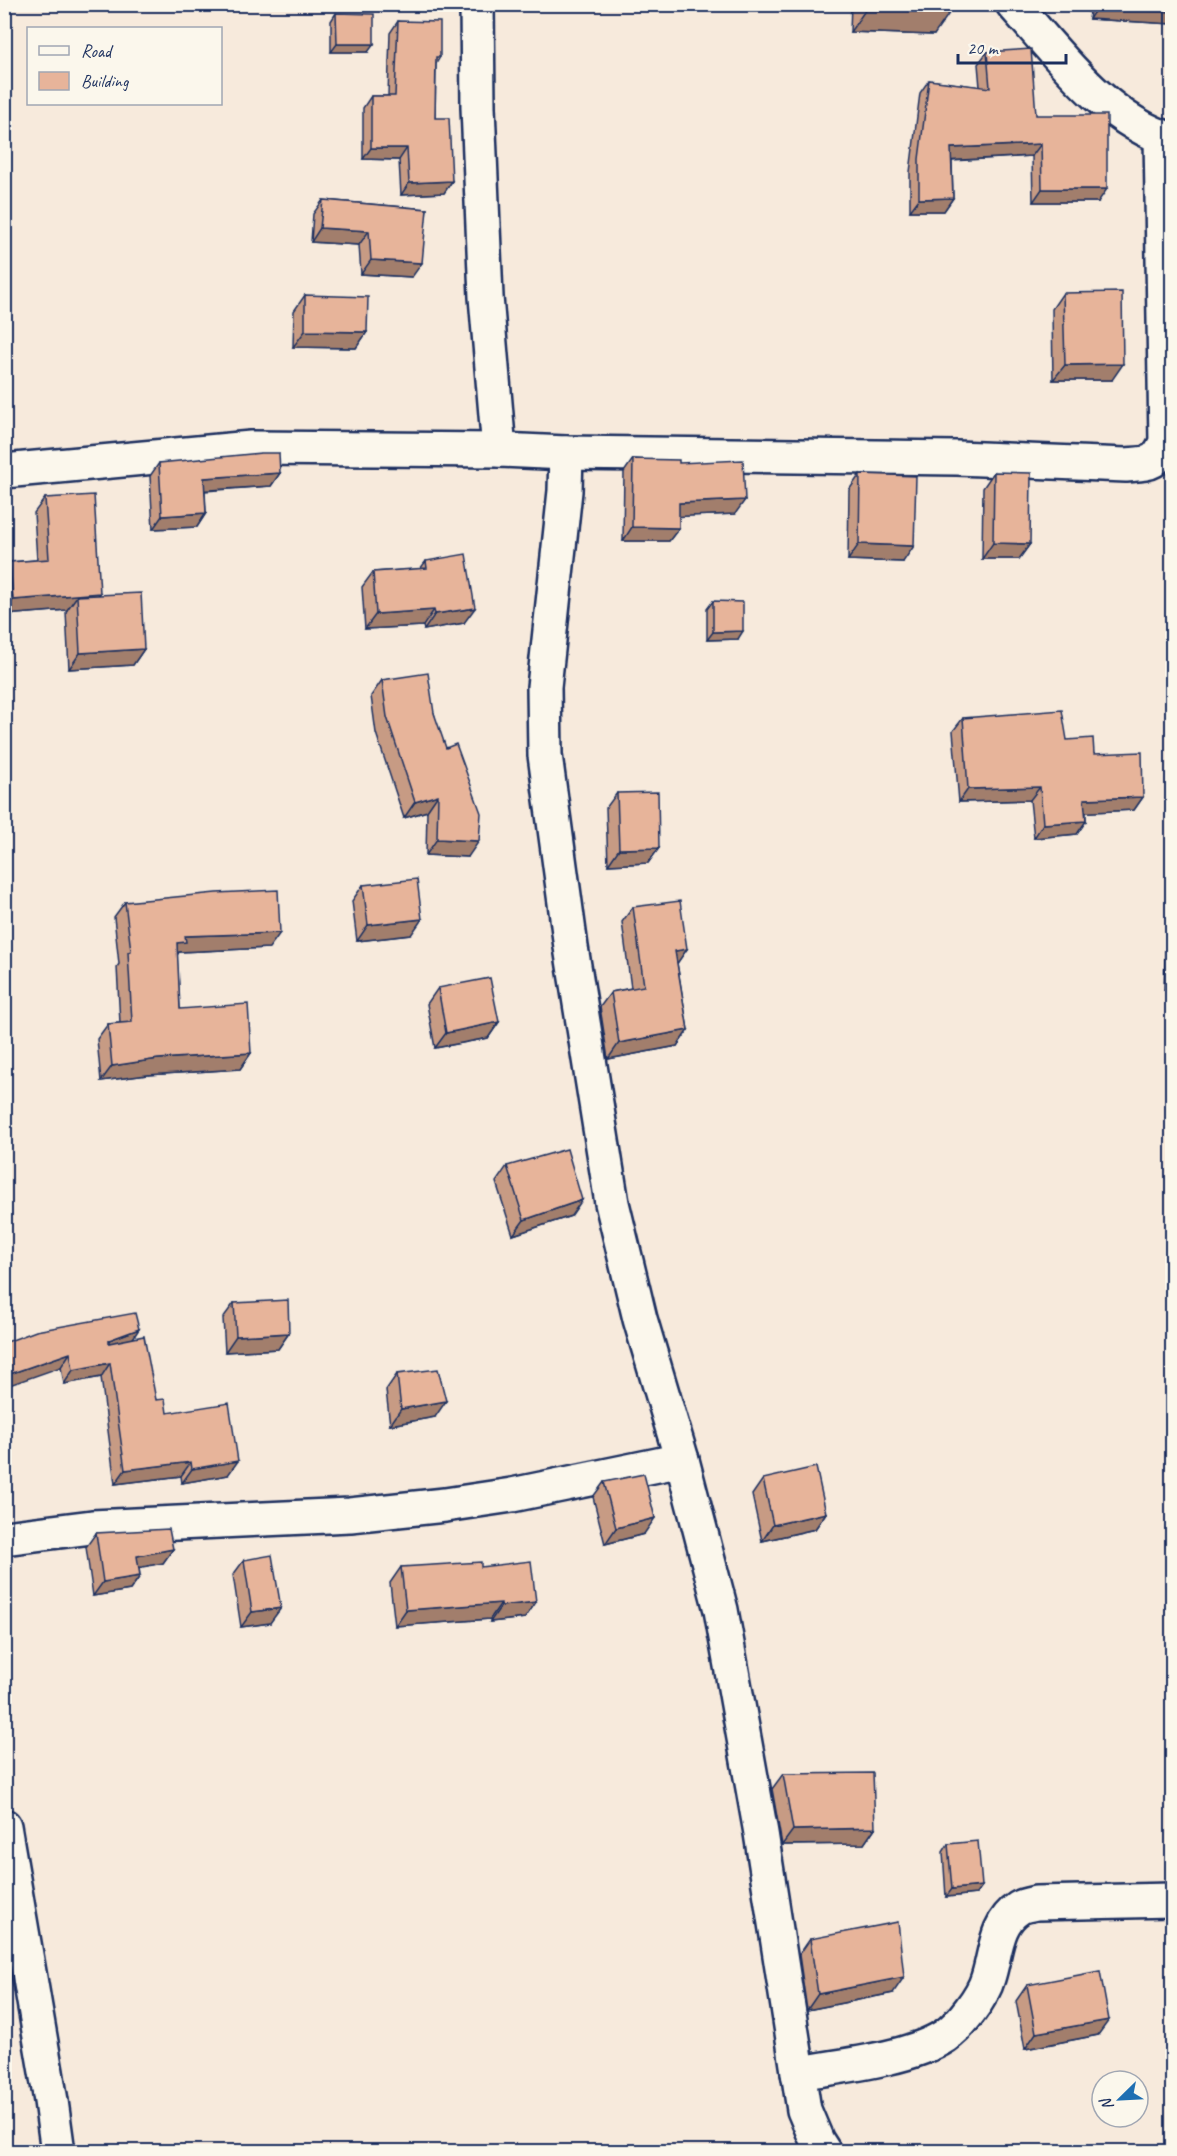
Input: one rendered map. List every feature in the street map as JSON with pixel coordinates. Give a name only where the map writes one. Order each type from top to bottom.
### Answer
[{"type":"street","points":[[477,4],[478,107],[486,297],[499,450]]},
{"type":"street","points":[[4,471],[251,448],[957,458],[1126,465],[1148,463],[1159,456],[1166,442],[1167,138],[1129,120],[1098,97],[1013,4]]},
{"type":"street","points":[[566,453],[565,491],[544,687],[545,755],[571,947],[612,1203],[640,1319],[682,1461],[721,1610],[761,1833],[804,2109],[824,2151]]},
{"type":"street","points":[[4,1538],[92,1527],[350,1515],[445,1505],[512,1495],[682,1461]]},
{"type":"street","points":[[4,1826],[58,2151]]},
{"type":"street","points":[[798,2073],[868,2062],[919,2049],[946,2036],[972,2008],[988,1980],[998,1935],[1006,1920],[1019,1908],[1036,1903],[1173,1900]]},
{"type":"building","points":[[866,4],[950,4],[950,12],[866,9]]},
{"type":"building","points":[[1097,4],[1173,4],[1173,12],[1097,7]]},
{"type":"building","points":[[336,13],[374,14],[374,44],[337,44]]},
{"type":"building","points":[[398,21],[440,22],[440,57],[436,57],[435,118],[449,118],[452,181],[409,183],[407,148],[371,148],[371,96],[395,96]]},
{"type":"building","points":[[1031,49],[1036,115],[1107,115],[1107,189],[1042,189],[1041,144],[951,148],[953,198],[919,199],[919,159],[929,80],[990,88],[987,52]]},
{"type":"building","points":[[323,200],[427,209],[422,263],[371,260],[369,231],[320,228]]},
{"type":"building","points":[[1122,292],[1123,364],[1065,365],[1063,293]]},
{"type":"building","points":[[305,295],[368,297],[367,332],[305,331]]},
{"type":"building","points":[[279,453],[280,473],[204,478],[206,513],[162,516],[159,463]]},
{"type":"building","points":[[633,459],[679,460],[679,463],[743,460],[745,500],[679,503],[679,528],[632,527]]},
{"type":"building","points":[[994,472],[1031,473],[1030,544],[993,543]]},
{"type":"building","points":[[860,474],[916,476],[914,546],[859,544]]},
{"type":"building","points":[[94,495],[100,593],[13,600],[10,562],[49,559],[45,498]]},
{"type":"building","points":[[466,554],[475,608],[435,614],[434,610],[376,614],[373,572],[427,568],[426,561]]},
{"type":"building","points":[[141,593],[144,649],[80,653],[77,596]]},
{"type":"building","points":[[713,601],[743,602],[743,631],[713,632]]},
{"type":"building","points":[[428,673],[434,713],[446,748],[456,744],[481,813],[479,841],[437,839],[438,795],[415,802],[387,717],[382,680]]},
{"type":"building","points":[[1062,710],[1067,740],[1093,738],[1094,754],[1142,752],[1143,797],[1084,799],[1086,821],[1043,824],[1040,787],[968,789],[963,718]]},
{"type":"building","points":[[658,792],[659,848],[619,849],[617,793]]},
{"type":"building","points":[[417,879],[422,919],[368,925],[363,885]]},
{"type":"building","points":[[278,890],[280,933],[185,936],[186,942],[177,943],[180,1009],[248,1004],[251,1053],[158,1059],[112,1066],[108,1024],[132,1022],[128,952],[131,951],[125,902],[216,893]]},
{"type":"building","points":[[680,901],[687,949],[675,951],[688,1030],[619,1043],[611,992],[644,986],[633,907]]},
{"type":"building","points":[[490,978],[499,1022],[446,1033],[438,988]]},
{"type":"building","points":[[567,1149],[582,1200],[524,1220],[507,1166]]},
{"type":"building","points":[[288,1300],[289,1333],[236,1336],[234,1303]]},
{"type":"building","points":[[135,1313],[139,1329],[109,1340],[109,1343],[144,1336],[156,1400],[165,1399],[167,1413],[229,1403],[238,1461],[192,1469],[191,1462],[125,1470],[110,1363],[73,1370],[70,1353],[4,1376],[4,1343],[36,1331]]},
{"type":"building","points":[[438,1369],[446,1401],[401,1409],[397,1374]]},
{"type":"building","points":[[816,1467],[826,1513],[773,1525],[763,1479]]},
{"type":"building","points":[[644,1474],[655,1518],[616,1528],[604,1482]]},
{"type":"building","points":[[169,1529],[173,1549],[137,1556],[140,1576],[103,1582],[96,1533]]},
{"type":"building","points":[[272,1555],[281,1608],[252,1612],[244,1560]]},
{"type":"building","points":[[531,1561],[536,1602],[501,1606],[501,1603],[406,1610],[401,1567],[481,1562],[481,1567]]},
{"type":"building","points":[[873,1773],[875,1828],[793,1830],[783,1774]]},
{"type":"building","points":[[978,1841],[982,1886],[952,1889],[948,1844]]},
{"type":"building","points":[[898,1922],[904,1977],[818,1994],[810,1939]]},
{"type":"building","points":[[1100,1971],[1109,2020],[1036,2033],[1027,1985]]}]
